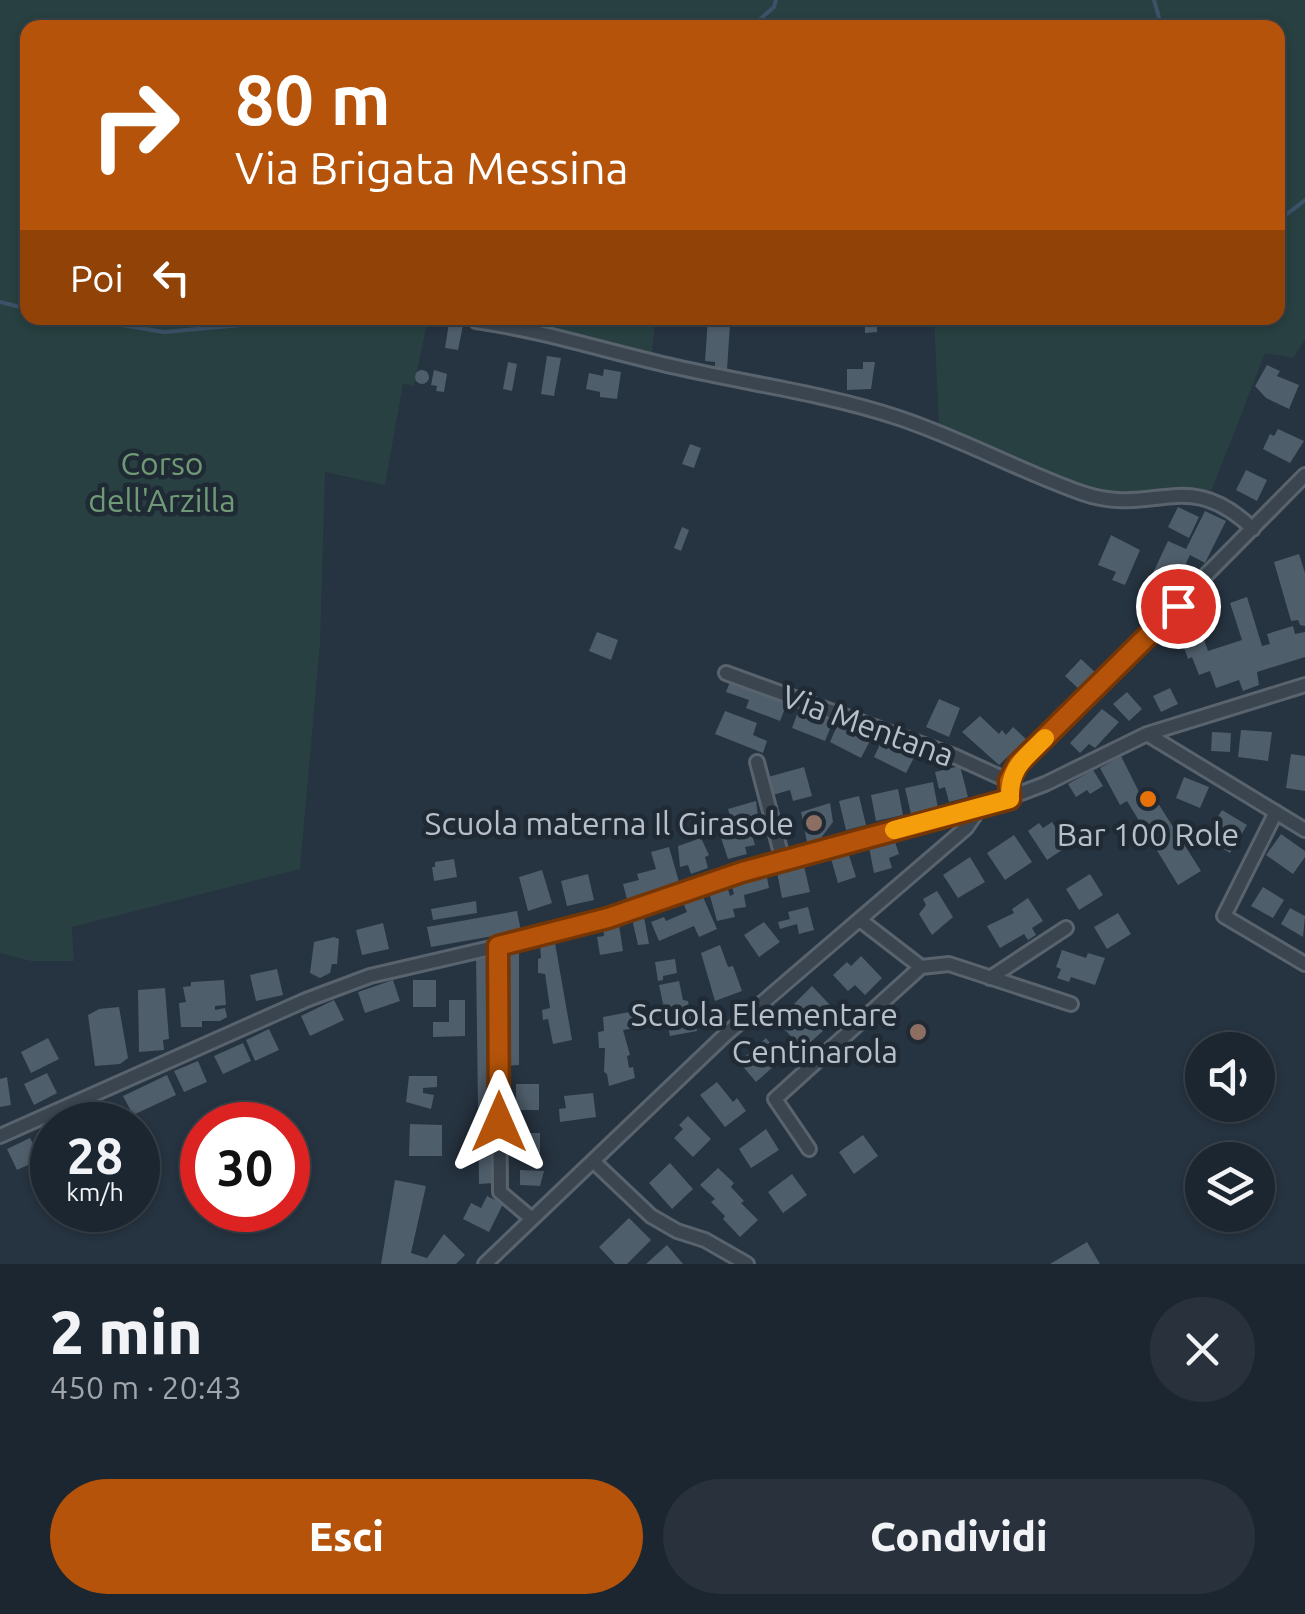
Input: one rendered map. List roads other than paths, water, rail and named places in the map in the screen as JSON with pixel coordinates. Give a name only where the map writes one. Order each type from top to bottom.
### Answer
[{"type":"street","points":[[504,325],[678,368],[867,408],[977,446],[1096,497],[1127,502],[1198,495],[1227,507],[1253,529]]},
{"type":"street","points":[[1010,799],[1009,781],[1018,764],[1305,476]]},
{"type":"street","name":"Via Mentana","points":[[726,673],[954,756],[1009,781]]},
{"type":"street","points":[[0,1136],[306,1000],[370,976],[608,918],[783,861],[979,810],[1147,734],[1305,685]]},
{"type":"street","points":[[1147,734],[1305,830]]},
{"type":"street","points":[[757,762],[783,861]]},
{"type":"street","points":[[485,1264],[725,1036],[966,828],[979,810]]},
{"type":"street","points":[[1276,812],[1224,916],[1305,964]]},
{"type":"street","points":[[860,920],[921,967]]},
{"type":"street","points":[[990,978],[1066,928]]},
{"type":"street","points":[[498,946],[500,1192],[532,1218]]},
{"type":"street","points":[[809,1150],[775,1099],[921,967],[949,964],[1070,1004]]},
{"type":"street","points":[[594,1162],[651,1216],[746,1264]]},
{"type":"waterway","points":[[759,20],[776,0]]},
{"type":"waterway","points":[[1154,0],[1160,20]]},
{"type":"waterway","points":[[1285,214],[1305,200]]},
{"type":"waterway","points":[[0,302],[20,307]]},
{"type":"waterway","points":[[122,325],[164,332],[243,325]]},
{"type":"place","name":"Bar 100 Role","points":[[1148,799]]},
{"type":"place","name":"Scuola materna Il Girasole","points":[[814,823]]},
{"type":"place","name":"Scuola Elementare Centinarola","points":[[918,1032]]},
{"type":"park label","name":"Corso dell'Arzilla","points":[[162,482]]}]
